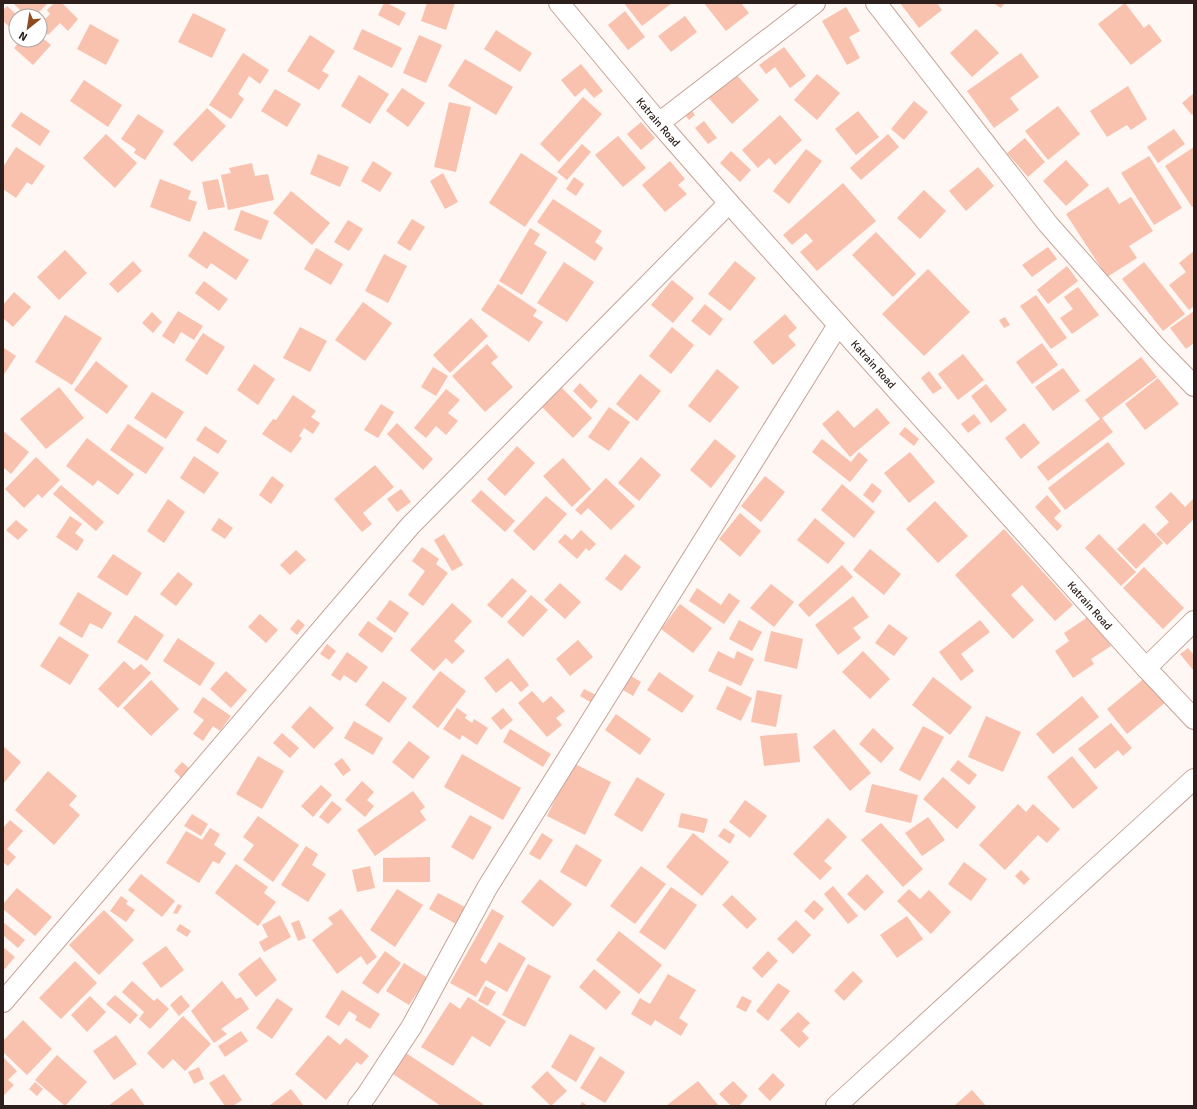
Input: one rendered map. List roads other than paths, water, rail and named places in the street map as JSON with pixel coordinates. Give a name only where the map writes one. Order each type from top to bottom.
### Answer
[{"type":"street","name":"Katrain Road","points":[[559,3],[659,123],[729,203],[1146,668],[1194,719]]},
{"type":"street","points":[[659,123],[815,3]]},
{"type":"street","points":[[876,3],[1048,224],[1157,348],[1194,386]]},
{"type":"street","points":[[3,1002],[410,526],[729,203]]},
{"type":"street","points":[[358,1106],[412,1026],[487,888],[838,325]]},
{"type":"street","points":[[1146,668],[1194,621]]},
{"type":"street","points":[[836,1106],[1194,779]]}]
